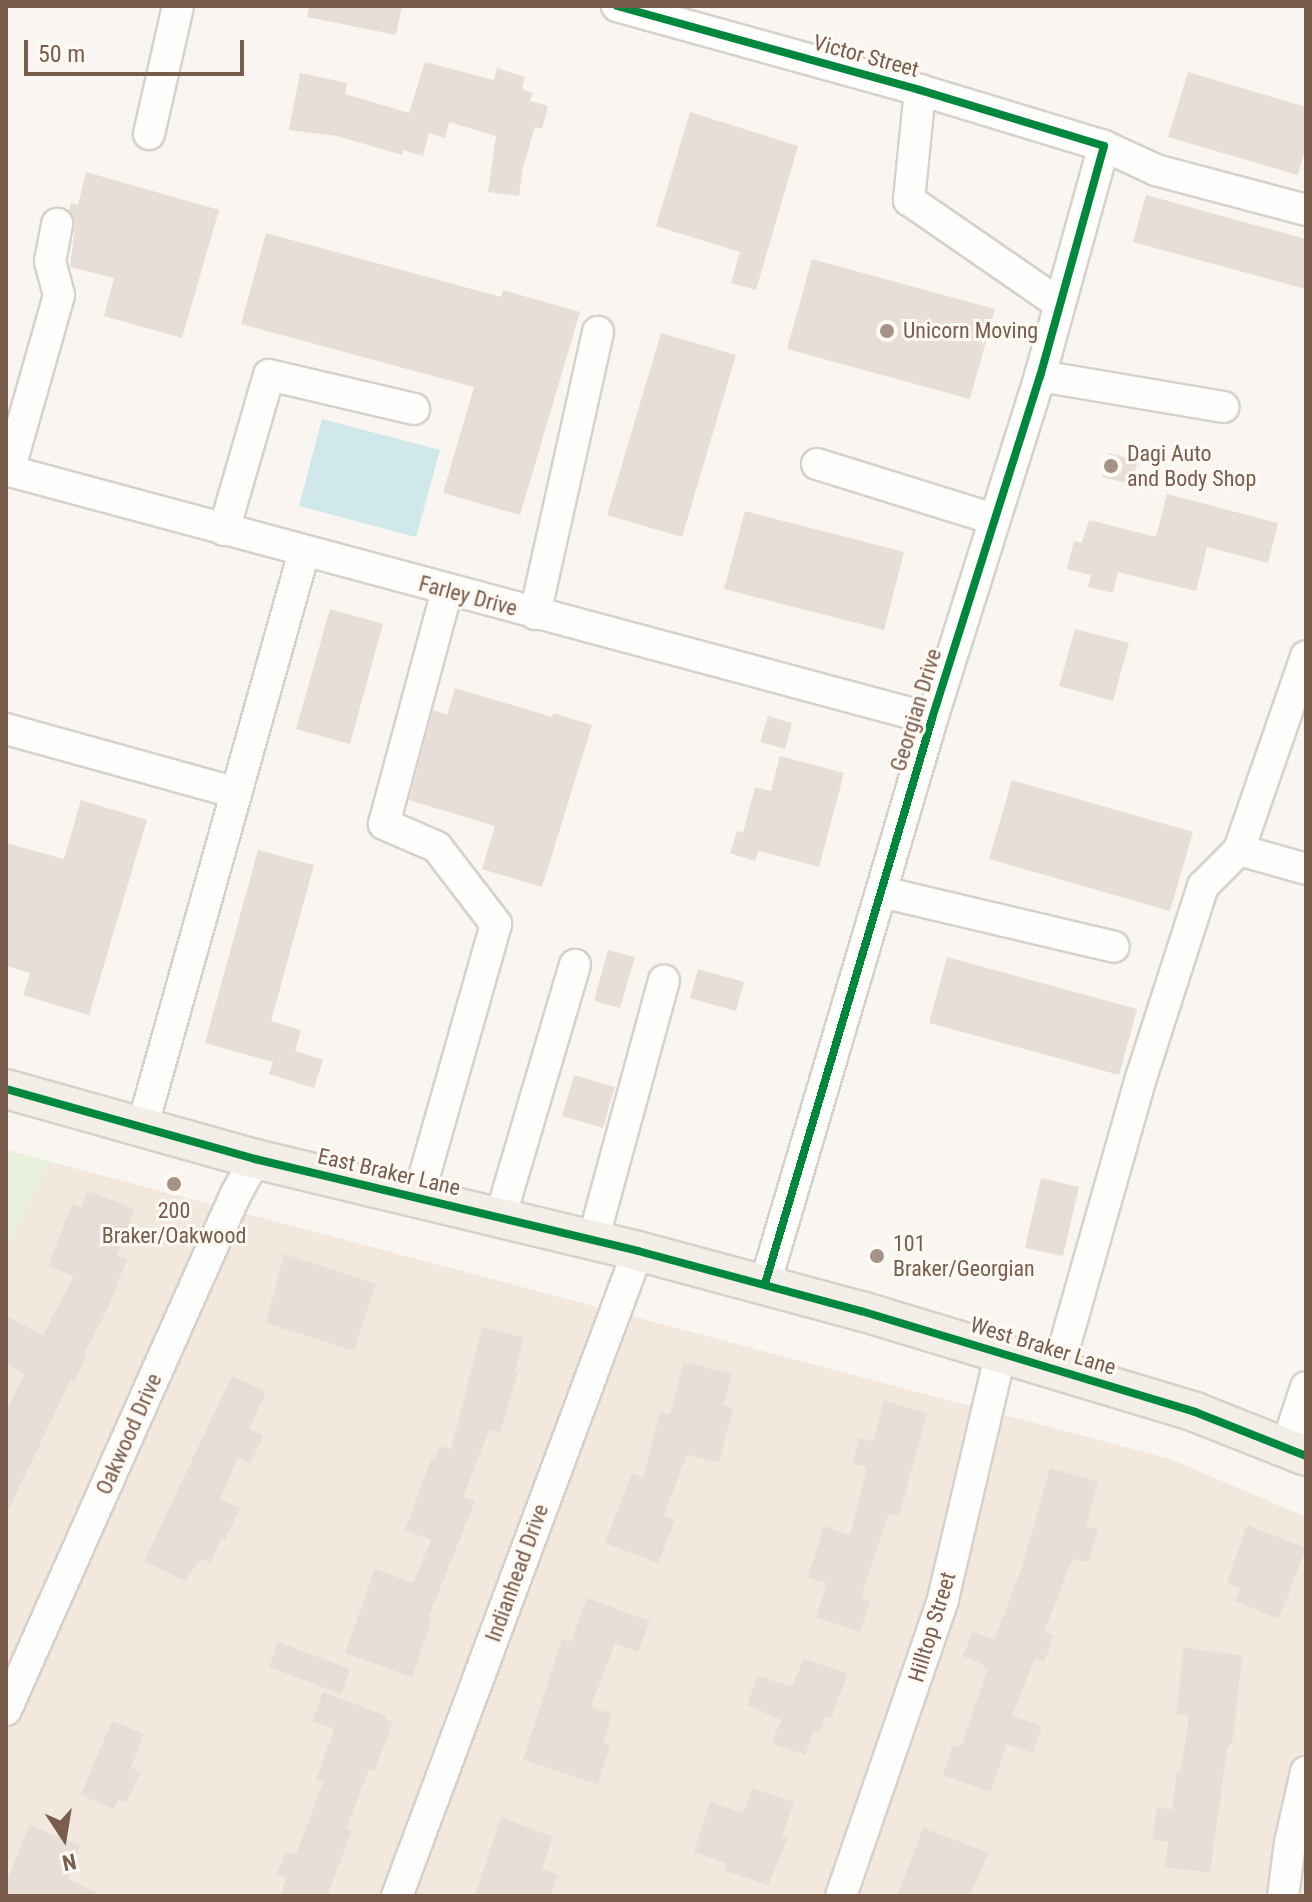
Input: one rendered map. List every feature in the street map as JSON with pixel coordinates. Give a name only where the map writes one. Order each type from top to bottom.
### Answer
[{"type":"main road","name":"East Braker Lane","points":[[6,1089],[255,1159],[765,1284]]},
{"type":"main road","name":"West Braker Lane","points":[[765,1284],[1001,1351],[1195,1412],[1296,1452]]},
{"type":"street","points":[[149,134],[178,6]]},
{"type":"street","name":"Victor Street","points":[[617,6],[920,90],[1104,146],[1156,170],[1306,210]]},
{"type":"street","points":[[920,90],[909,200],[1060,304]]},
{"type":"street","name":"Georgian Drive","points":[[765,1284],[932,719],[1040,376],[1104,146]]},
{"type":"street","points":[[8,470],[59,295],[50,261],[57,224]]},
{"type":"street","points":[[535,614],[598,332]]},
{"type":"street","points":[[224,530],[269,375],[414,409]]},
{"type":"street","points":[[1040,376],[1223,407]]},
{"type":"street","points":[[817,464],[994,519]]},
{"type":"street","name":"Farley Drive","points":[[8,470],[932,719]]},
{"type":"street","points":[[142,1128],[304,552]]},
{"type":"street","points":[[418,1198],[496,924],[437,847],[384,824],[447,590]]},
{"type":"street","points":[[1058,1369],[1141,1078],[1203,886],[1239,850],[1306,656]]},
{"type":"street","points":[[6,729],[236,793]]},
{"type":"street","points":[[1239,850],[1306,869]]},
{"type":"street","points":[[882,892],[1114,947]]},
{"type":"street","points":[[500,1218],[575,965]]},
{"type":"street","points":[[593,1240],[664,981]]},
{"type":"street","name":"Oakwood Drive","points":[[6,1710],[235,1196],[255,1159]]},
{"type":"street","name":"Indianhead Drive","points":[[397,1896],[638,1251]]},
{"type":"street","name":"Hilltop Street","points":[[841,1896],[943,1599],[1001,1351]]},
{"type":"street","points":[[1296,1452],[1306,1387]]},
{"type":"street","points":[[1283,1896],[1290,1843],[1306,1772]]},
{"type":"shaded area","points":[[6,1150],[1170,1459],[1306,1517],[1306,1896],[6,1896]]},
{"type":"green space","points":[[6,1150],[49,1161],[6,1253]]},
{"type":"water","points":[[322,419],[440,450],[416,537],[299,506]]},
{"type":"building","points":[[309,6],[402,6],[396,35],[307,17]]},
{"type":"building","points":[[425,62],[494,80],[497,68],[525,77],[522,89],[533,93],[530,101],[548,106],[542,129],[535,127],[523,167],[519,196],[488,192],[496,136],[449,122],[445,138],[429,133],[423,156],[403,150],[402,155],[337,136],[289,130],[300,73],[347,83],[345,94],[409,113]]},
{"type":"building","points":[[1188,72],[1306,107],[1306,147],[1298,175],[1168,137]]},
{"type":"building","points":[[690,112],[798,146],[756,290],[731,283],[740,252],[656,226]]},
{"type":"building","points":[[86,172],[219,210],[182,338],[104,316],[114,278],[70,267],[75,227],[69,210],[71,203],[78,205]]},
{"type":"building","points":[[1146,195],[1306,239],[1306,289],[1133,242]]},
{"type":"building","points":[[266,233],[501,297],[503,290],[580,312],[520,515],[443,493],[474,387],[241,324]]},
{"type":"building","points":[[812,259],[995,309],[970,399],[787,349]]},
{"type":"building","points":[[661,333],[736,355],[682,537],[607,515]]},
{"type":"building","points":[[1109,453],[1138,461],[1131,484],[1102,477]]},
{"type":"building","points":[[1167,494],[1278,523],[1268,563],[1207,547],[1196,591],[1118,572],[1113,593],[1088,587],[1091,575],[1067,569],[1074,541],[1082,543],[1089,520],[1156,537]]},
{"type":"building","points":[[745,511],[904,552],[884,630],[724,589]]},
{"type":"building","points":[[330,609],[383,624],[350,744],[296,729]]},
{"type":"building","points":[[1075,629],[1129,643],[1113,701],[1059,686]]},
{"type":"building","points":[[455,688],[552,717],[553,713],[592,725],[542,887],[482,869],[495,826],[409,800],[433,710],[447,715]]},
{"type":"building","points":[[768,716],[792,723],[785,749],[760,742]]},
{"type":"building","points":[[780,756],[844,773],[819,867],[759,851],[755,861],[730,853],[737,831],[743,833],[755,787],[771,791]]},
{"type":"building","points":[[1012,780],[1193,832],[1170,911],[989,859]]},
{"type":"building","points":[[81,800],[147,820],[89,1015],[23,995],[30,973],[6,966],[6,843],[64,859]]},
{"type":"building","points":[[258,850],[314,865],[271,1021],[301,1030],[295,1051],[323,1060],[314,1088],[269,1074],[273,1062],[205,1043]]},
{"type":"building","points":[[608,950],[635,957],[620,1008],[594,1001]]},
{"type":"building","points":[[947,957],[1137,1009],[1119,1075],[929,1023]]},
{"type":"building","points":[[698,969],[744,982],[736,1011],[690,998]]},
{"type":"building","points":[[574,1075],[615,1087],[603,1128],[562,1116]]},
{"type":"building","points":[[1041,1178],[1079,1187],[1063,1256],[1025,1248]]},
{"type":"building","points":[[88,1191],[135,1209],[117,1256],[127,1259],[108,1308],[84,1354],[87,1356],[74,1381],[71,1379],[6,1515],[6,1411],[25,1374],[6,1364],[6,1316],[43,1335],[74,1276],[48,1266],[72,1204],[81,1208]]},
{"type":"building","points":[[284,1254],[376,1284],[354,1351],[266,1323]]},
{"type":"building","points":[[482,1327],[524,1338],[515,1371],[518,1372],[500,1433],[489,1430],[463,1497],[475,1501],[428,1618],[432,1619],[412,1677],[345,1653],[375,1569],[413,1583],[431,1540],[405,1530],[431,1460],[434,1461],[440,1446],[451,1450]]},
{"type":"building","points":[[684,1362],[732,1374],[724,1405],[733,1408],[719,1463],[687,1454],[664,1515],[675,1520],[658,1563],[605,1543],[632,1473],[643,1478],[660,1412],[670,1414]]},
{"type":"building","points":[[232,1376],[266,1392],[249,1429],[263,1435],[251,1463],[238,1458],[220,1499],[240,1508],[225,1540],[221,1539],[210,1563],[201,1559],[185,1581],[144,1561]]},
{"type":"building","points":[[884,1401],[927,1413],[899,1516],[889,1513],[861,1598],[870,1602],[860,1632],[816,1617],[827,1583],[808,1577],[824,1526],[850,1535],[867,1467],[853,1464],[859,1438],[873,1442]]},
{"type":"building","points":[[1050,1468],[1098,1482],[1086,1526],[1098,1529],[1088,1562],[1074,1559],[1069,1567],[1044,1632],[1054,1635],[1044,1662],[1035,1658],[1012,1716],[1042,1726],[1033,1753],[1007,1744],[991,1792],[943,1775],[953,1745],[961,1747],[987,1670],[983,1669],[984,1665],[963,1656],[973,1631],[994,1640],[1021,1570]]},
{"type":"building","points":[[1247,1525],[1306,1548],[1279,1619],[1235,1601],[1240,1588],[1227,1583]]},
{"type":"building","points":[[587,1598],[650,1621],[638,1652],[615,1643],[591,1707],[612,1714],[603,1743],[610,1746],[598,1784],[523,1760],[562,1639],[571,1642]]},
{"type":"building","points":[[278,1642],[350,1669],[341,1694],[269,1667]]},
{"type":"building","points":[[1184,1647],[1242,1656],[1233,1739],[1227,1749],[1210,1873],[1165,1867],[1168,1842],[1152,1840],[1157,1807],[1172,1810],[1177,1771],[1181,1771],[1189,1716],[1176,1714]]},
{"type":"building","points":[[804,1658],[848,1674],[831,1718],[825,1716],[819,1733],[814,1731],[805,1755],[772,1743],[781,1720],[747,1705],[757,1676],[792,1687]]},
{"type":"building","points":[[323,1692],[387,1716],[385,1719],[393,1722],[374,1771],[369,1769],[346,1829],[352,1831],[327,1896],[280,1896],[287,1878],[277,1874],[285,1852],[296,1855],[324,1779],[316,1781],[334,1729],[312,1721]]},
{"type":"building","points":[[112,1721],[144,1734],[131,1768],[140,1772],[127,1802],[118,1799],[114,1809],[81,1795]]},
{"type":"building","points":[[752,1788],[794,1802],[782,1837],[788,1838],[768,1885],[724,1870],[726,1863],[694,1852],[710,1802],[743,1813]]},
{"type":"building","points":[[501,1817],[553,1837],[542,1869],[558,1875],[550,1896],[475,1896]]},
{"type":"building","points":[[29,1825],[80,1845],[68,1879],[103,1896],[6,1896],[6,1884]]},
{"type":"building","points":[[923,1828],[989,1853],[969,1896],[897,1896]]},
{"type":"cycle path","points":[[617,6],[920,90],[1104,146],[1040,376],[932,719],[765,1284]]},
{"type":"cycle path","points":[[6,1089],[255,1159],[638,1251],[861,1311],[1195,1412],[1306,1456]]},
{"type":"place","name":"Unicorn Moving","points":[[887,331]]},
{"type":"place","name":"Dagi Auto and Body Shop","points":[[1111,466]]},
{"type":"place","name":"200 Braker/Oakwood","points":[[174,1184]]},
{"type":"place","name":"101 Braker/Georgian","points":[[877,1256]]}]
